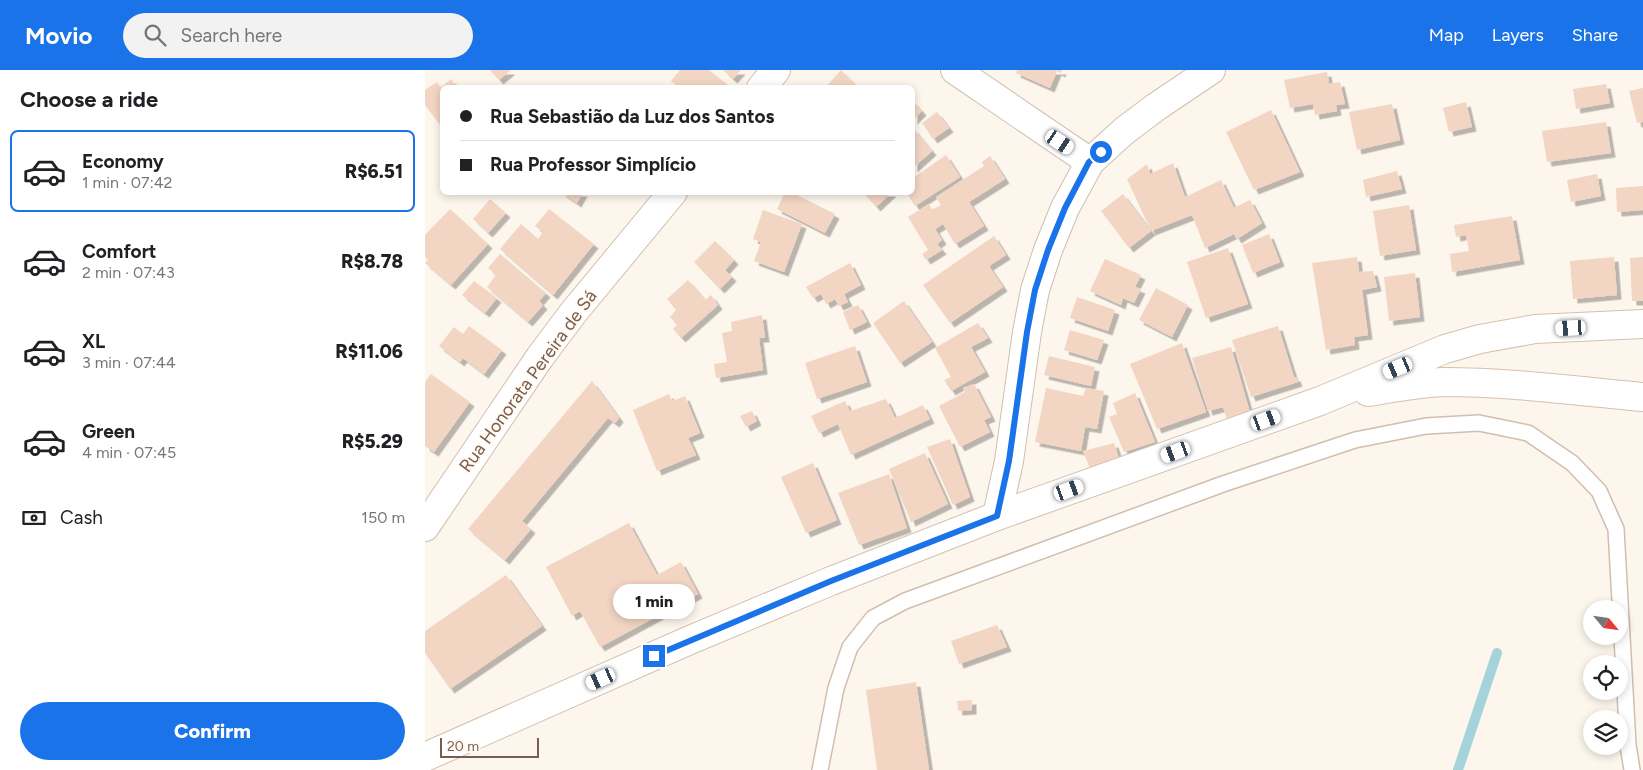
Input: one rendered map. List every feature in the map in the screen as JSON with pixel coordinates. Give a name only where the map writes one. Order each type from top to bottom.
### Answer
[{"type":"street","points":[[764,85],[776,70]]},
{"type":"street","points":[[955,70],[1089,162]]},
{"type":"street","points":[[997,516],[1009,461],[1027,332],[1035,290],[1048,250],[1065,208],[1089,162],[1123,132],[1211,70]]},
{"type":"street","name":"Rua Honorata Pereira de Sá","points":[[425,527],[540,356],[671,195]]},
{"type":"street","points":[[425,757],[813,588],[997,516],[1320,401],[1445,349],[1480,338],[1535,329],[1643,324]]},
{"type":"street","points":[[1320,401],[1399,386],[1443,382],[1643,397]]},
{"type":"lane","points":[[820,770],[836,688],[850,647],[873,618],[905,601],[1223,484],[1355,440],[1427,426],[1479,423],[1528,433],[1572,463],[1599,491],[1616,529],[1628,745],[1632,770]]},
{"type":"building","points":[[490,70],[511,70],[499,80]]},
{"type":"building","points":[[680,70],[709,70],[728,85],[676,85],[671,81]]},
{"type":"building","points":[[723,70],[741,70],[733,79]]},
{"type":"building","points":[[841,70],[856,85],[828,85]]},
{"type":"building","points":[[1017,70],[1062,70],[1061,73],[1057,71],[1050,88],[1016,73]]},
{"type":"building","points":[[1327,72],[1329,84],[1340,82],[1345,104],[1336,105],[1337,111],[1315,115],[1313,104],[1290,108],[1284,80]]},
{"type":"building","points":[[451,79],[455,85],[444,85]]},
{"type":"building","points":[[437,82],[440,86],[440,125],[425,105],[425,90]]},
{"type":"building","points":[[1606,84],[1610,103],[1576,109],[1573,89]]},
{"type":"building","points":[[1643,88],[1643,122],[1637,123],[1629,91]]},
{"type":"building","points":[[1466,102],[1472,127],[1449,132],[1443,108]]},
{"type":"building","points":[[915,103],[922,111],[915,118]]},
{"type":"building","points":[[1392,104],[1400,140],[1357,150],[1349,112]]},
{"type":"building","points":[[1271,110],[1300,172],[1254,190],[1226,132]]},
{"type":"building","points":[[937,112],[949,128],[933,139],[922,123]]},
{"type":"building","points":[[1606,122],[1611,153],[1547,162],[1542,131]]},
{"type":"building","points":[[915,130],[932,151],[915,166]]},
{"type":"building","points":[[946,155],[960,177],[915,206],[908,195],[915,195],[915,177]]},
{"type":"building","points":[[990,156],[1005,179],[969,202],[984,226],[955,244],[943,224],[935,229],[942,240],[937,244],[942,250],[926,260],[922,254],[928,250],[908,217],[929,204],[932,210],[941,205],[936,197],[984,166],[982,162]]},
{"type":"building","points":[[1173,163],[1185,197],[1221,180],[1234,208],[1250,200],[1262,223],[1237,239],[1234,234],[1205,248],[1192,215],[1151,231],[1127,179],[1147,164],[1150,174]]},
{"type":"building","points":[[1397,171],[1402,189],[1366,197],[1363,180]]},
{"type":"building","points":[[1597,174],[1601,196],[1571,202],[1567,180]]},
{"type":"building","points":[[1643,186],[1643,210],[1617,212],[1616,188]]},
{"type":"building","points":[[1123,194],[1151,231],[1129,248],[1101,211]]},
{"type":"building","points":[[565,195],[581,195],[577,203]]},
{"type":"building","points":[[784,195],[797,195],[835,214],[825,233],[777,209]]},
{"type":"building","points":[[866,195],[889,195],[876,207]]},
{"type":"building","points":[[490,199],[506,213],[488,233],[473,219]]},
{"type":"building","points":[[1409,205],[1416,250],[1380,256],[1373,211]]},
{"type":"building","points":[[450,209],[488,244],[451,285],[425,263],[428,260],[425,257],[425,235]]},
{"type":"building","points":[[549,209],[594,244],[553,295],[500,249],[521,224],[538,239],[543,232],[535,226]]},
{"type":"building","points":[[763,210],[802,224],[784,272],[754,261],[761,242],[753,239]]},
{"type":"building","points":[[1512,216],[1520,260],[1452,272],[1450,254],[1469,251],[1466,235],[1456,237],[1454,225]]},
{"type":"building","points":[[1269,234],[1280,262],[1253,273],[1242,245]]},
{"type":"building","points":[[994,236],[1006,255],[989,266],[1003,287],[950,323],[923,285]]},
{"type":"building","points":[[715,241],[734,260],[725,270],[732,277],[720,289],[694,262]]},
{"type":"building","points":[[1228,248],[1248,304],[1206,318],[1187,262]]},
{"type":"building","points":[[500,254],[546,293],[539,301],[543,305],[528,322],[487,287],[496,275],[488,268]]},
{"type":"building","points":[[1357,257],[1359,272],[1373,271],[1377,287],[1362,290],[1368,335],[1354,337],[1355,345],[1326,350],[1312,263]]},
{"type":"building","points":[[1614,257],[1617,295],[1573,299],[1570,261]]},
{"type":"building","points":[[1643,257],[1643,301],[1632,301],[1630,258]]},
{"type":"building","points":[[1105,259],[1141,275],[1135,287],[1141,289],[1134,303],[1123,298],[1121,305],[1090,291]]},
{"type":"building","points":[[850,263],[861,285],[844,294],[848,302],[839,306],[835,299],[826,304],[821,294],[813,298],[806,287]]},
{"type":"building","points":[[1415,273],[1420,317],[1389,321],[1384,277]]},
{"type":"building","points":[[688,280],[705,300],[711,295],[718,305],[681,338],[673,329],[677,325],[670,317],[676,310],[667,299]]},
{"type":"building","points":[[474,281],[497,298],[485,313],[462,295]]},
{"type":"building","points":[[1156,288],[1188,305],[1172,337],[1139,320]]},
{"type":"building","points":[[1077,297],[1115,310],[1108,331],[1070,318]]},
{"type":"building","points":[[904,301],[932,342],[900,363],[873,323]]},
{"type":"building","points":[[858,305],[867,322],[850,330],[843,312]]},
{"type":"building","points":[[762,315],[765,338],[759,338],[763,370],[716,378],[714,364],[727,362],[722,333],[732,331],[731,322]]},
{"type":"building","points":[[978,323],[988,338],[971,347],[985,372],[951,391],[944,380],[951,377],[935,348]]},
{"type":"building","points":[[469,326],[502,350],[484,374],[463,358],[460,362],[439,346],[454,327],[463,334]]},
{"type":"building","points":[[1278,326],[1294,377],[1296,377],[1298,382],[1251,397],[1232,340]]},
{"type":"building","points":[[1070,330],[1104,340],[1097,360],[1064,350]]},
{"type":"building","points":[[1182,343],[1206,412],[1157,429],[1130,364]]},
{"type":"building","points":[[855,346],[867,382],[817,399],[805,363]]},
{"type":"building","points":[[1231,347],[1253,423],[1230,430],[1223,407],[1208,411],[1192,358]]},
{"type":"building","points":[[1049,356],[1095,367],[1091,386],[1044,375]]},
{"type":"building","points":[[431,374],[470,402],[434,452],[425,446],[425,382]]},
{"type":"building","points":[[592,381],[619,418],[615,423],[608,418],[522,521],[531,529],[505,560],[468,529]]},
{"type":"building","points":[[974,384],[991,417],[984,420],[990,432],[960,447],[939,406],[965,392],[963,388]]},
{"type":"building","points":[[1046,388],[1083,396],[1086,388],[1104,391],[1097,429],[1085,427],[1081,451],[1035,442]]},
{"type":"building","points":[[1135,393],[1155,442],[1124,452],[1109,417],[1117,414],[1113,403]]},
{"type":"building","points":[[669,394],[672,401],[685,396],[700,433],[688,438],[696,455],[657,471],[633,410]]},
{"type":"building","points":[[886,399],[895,418],[923,405],[930,419],[851,455],[838,424],[819,433],[811,416],[845,401],[850,411]]},
{"type":"building","points":[[752,411],[757,421],[746,427],[740,416]]},
{"type":"building","points":[[950,439],[970,497],[953,505],[927,447]]},
{"type":"building","points":[[1114,443],[1121,465],[1092,474],[1083,451]]},
{"type":"building","points":[[925,453],[948,504],[911,522],[889,469]]},
{"type":"building","points":[[813,463],[837,520],[806,533],[781,477]]},
{"type":"building","points":[[889,474],[907,528],[859,545],[838,493]]},
{"type":"building","points":[[629,523],[657,575],[681,562],[698,594],[600,647],[580,611],[572,616],[546,567]]},
{"type":"building","points":[[506,575],[542,626],[450,689],[425,653],[425,631]]},
{"type":"building","points":[[997,625],[1007,647],[959,664],[951,641]]},
{"type":"building","points":[[916,682],[929,770],[877,770],[866,690]]},
{"type":"building","points":[[972,700],[972,710],[958,711],[957,701]]},
{"type":"waterway","points":[[1458,770],[1497,653]]},
{"type":"route","points":[[654,656],[831,581],[997,516],[1009,461],[1027,332],[1035,290],[1048,250],[1065,208],[1089,162],[1101,152]]}]
